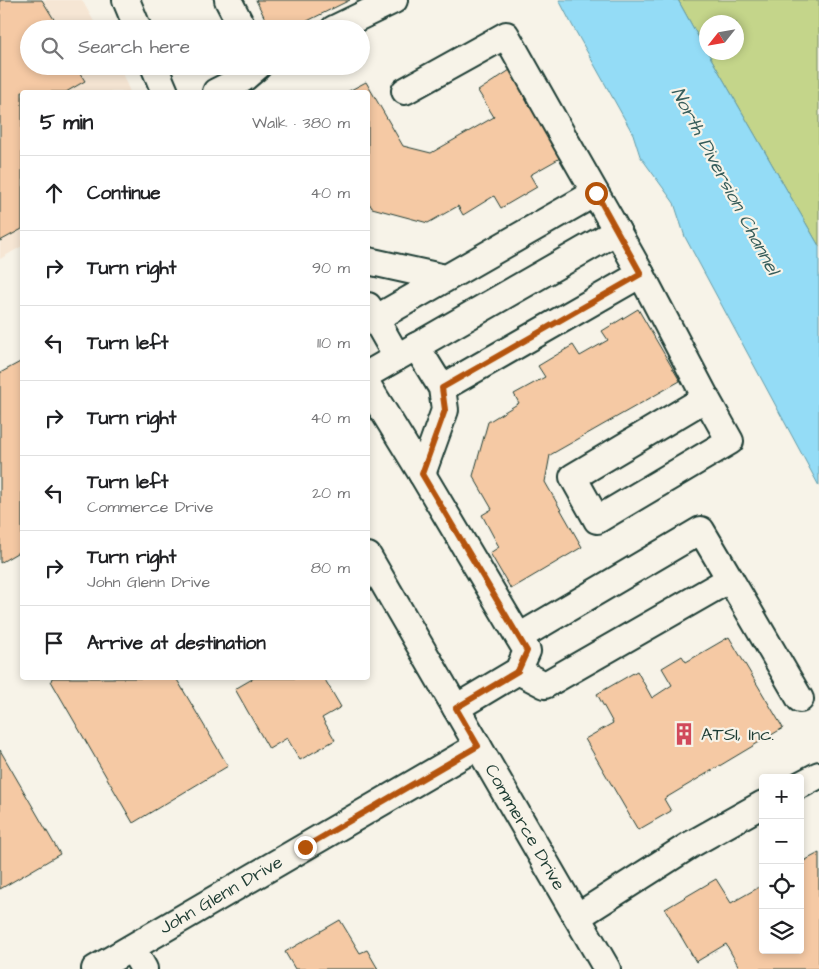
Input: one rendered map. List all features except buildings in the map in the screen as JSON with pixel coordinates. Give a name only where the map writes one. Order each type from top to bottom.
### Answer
[{"type":"street","points":[[126,0],[134,20]]},
{"type":"street","points":[[228,0],[238,20]]},
{"type":"street","points":[[353,20],[394,0]]},
{"type":"street","points":[[405,91],[506,35],[641,274],[730,441],[597,520],[573,477],[706,398]]},
{"type":"street","points":[[158,75],[164,90]]},
{"type":"street","points":[[220,90],[248,75]]},
{"type":"street","points":[[422,474],[445,410],[442,388],[371,312],[445,278],[596,193]]},
{"type":"street","points":[[370,373],[617,231]]},
{"type":"street","points":[[370,261],[445,278]]},
{"type":"street","points":[[442,388],[641,274]]},
{"type":"street","points":[[370,389],[527,651],[518,671],[456,708]]},
{"type":"street","points":[[519,637],[700,530],[800,699]]},
{"type":"street","name":"Commerce Drive","points":[[370,559],[607,969]]},
{"type":"street","points":[[518,671],[545,684],[730,579]]},
{"type":"street","name":"John Glenn Drive","points":[[95,969],[138,958],[478,746]]},
{"type":"street","points":[[804,783],[819,775]]},
{"type":"street","points":[[577,917],[690,845],[759,806]]},
{"type":"shaded area","points":[[0,0],[82,0],[93,20],[20,20],[20,75],[123,75],[129,90],[20,90],[20,247],[0,259]]},
{"type":"green space","points":[[678,0],[819,0],[819,246],[712,60],[744,60],[744,15],[699,15],[699,38]]},
{"type":"water","name":"North Diversion Channel","points":[[559,0],[678,0],[699,38],[699,60],[712,60],[819,246],[819,486],[685,237],[674,203],[640,156],[633,134]]},
{"type":"place","name":"ATSI, Inc.","points":[[684,734]]},
{"type":"route","points":[[305,847],[478,746],[456,708],[518,671],[527,651],[422,474],[445,410],[442,388],[641,274],[596,193]]}]
